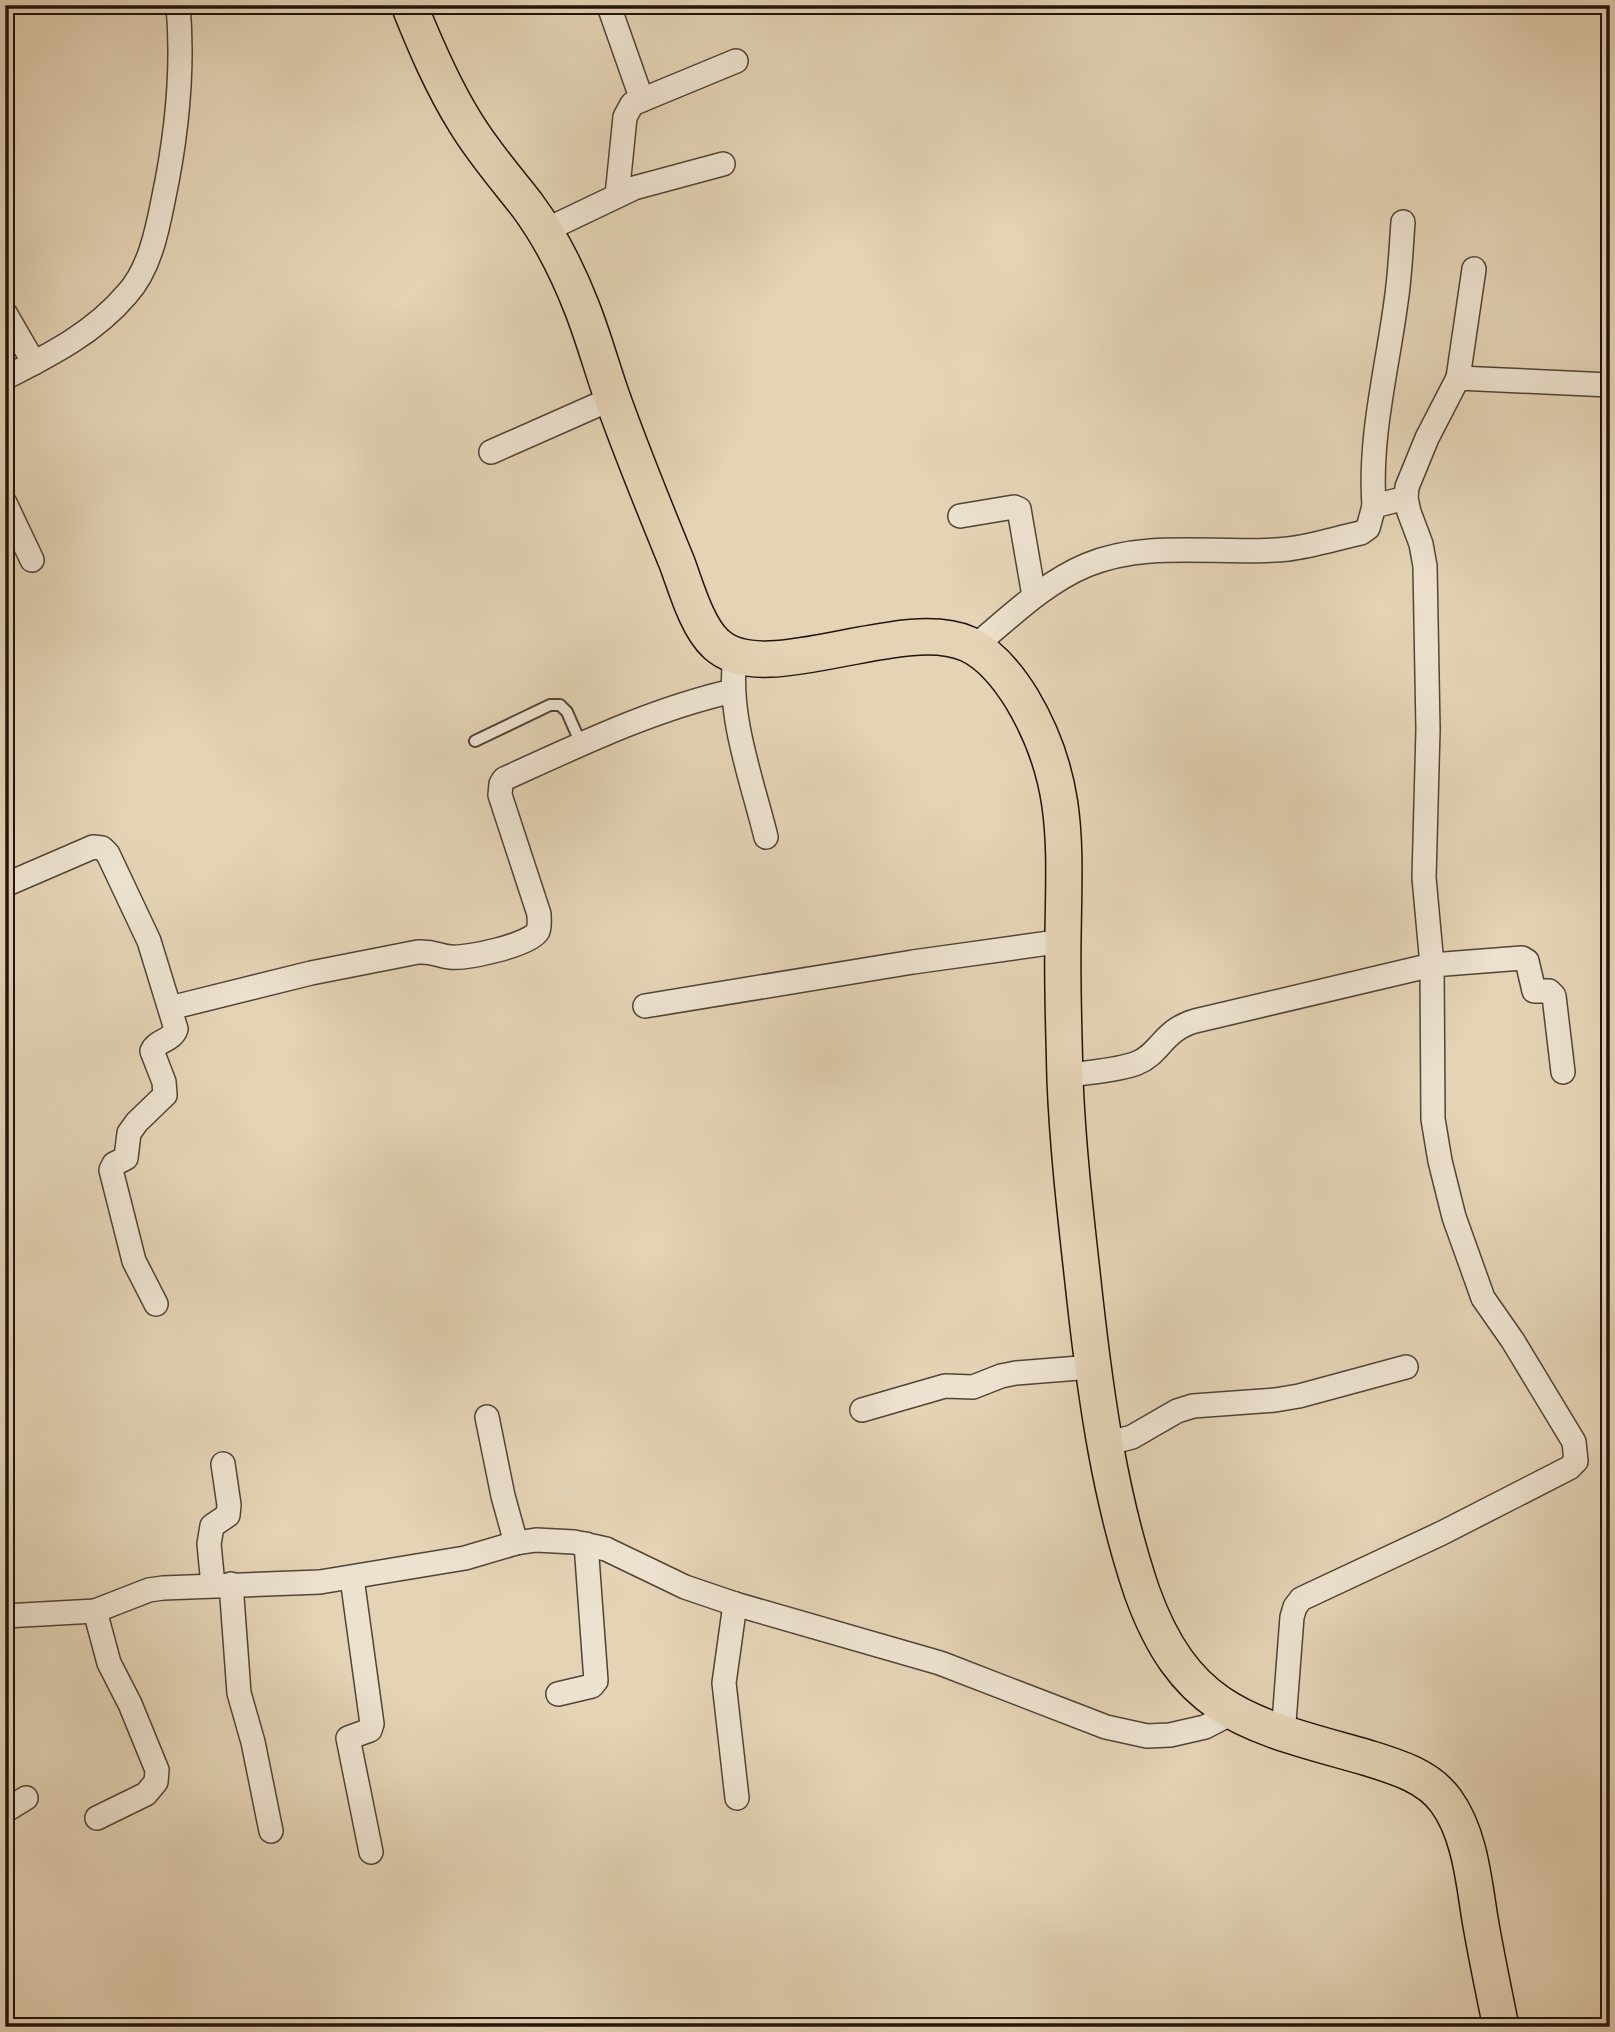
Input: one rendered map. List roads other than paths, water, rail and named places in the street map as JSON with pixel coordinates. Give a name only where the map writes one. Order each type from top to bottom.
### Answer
[{"type":"main road","points":[[409,5],[465,123],[544,231],[561,261],[583,309],[613,398],[702,626],[716,645],[735,657],[754,660],[882,640],[922,637],[952,639],[975,646],[1004,674],[1021,697],[1050,761],[1063,820],[1065,1076],[1071,1171],[1092,1367],[1114,1491],[1139,1581],[1158,1628],[1176,1661],[1201,1691],[1232,1713],[1283,1735],[1388,1764],[1412,1774],[1435,1788],[1448,1804],[1460,1824],[1468,1855],[1501,2027]]},
{"type":"street","points":[[5,378],[65,347],[106,316],[129,292],[145,263],[157,230],[179,113],[181,40],[178,5]]},
{"type":"street","points":[[611,12],[642,100]]},
{"type":"street","points":[[617,196],[625,117],[632,104],[736,61]]},
{"type":"street","points":[[544,231],[617,196],[659,180],[723,164]]},
{"type":"street","points":[[975,646],[1034,596],[1084,567],[1119,555],[1139,551],[1290,549],[1361,533],[1368,528],[1374,506],[1376,427],[1396,301],[1403,222]]},
{"type":"street","points":[[1283,1735],[1292,1617],[1301,1598],[1442,1533],[1569,1468],[1576,1461],[1574,1442],[1513,1341],[1483,1298],[1454,1217],[1433,1119],[1432,965],[1424,878],[1428,730],[1425,566],[1406,498],[1407,487],[1427,438],[1458,378],[1474,269]]},
{"type":"street","points":[[5,313],[34,363]]},
{"type":"street","points":[[1458,378],[1610,385]]},
{"type":"street","points":[[491,452],[613,398]]},
{"type":"street","points":[[1374,506],[1406,498]]},
{"type":"street","points":[[5,503],[33,559]]},
{"type":"street","points":[[960,516],[1014,507],[1019,509],[1034,596]]},
{"type":"street","points":[[735,657],[733,691],[737,719],[766,837]]},
{"type":"street","points":[[170,1008],[311,973],[418,952],[436,952],[450,957],[518,945],[531,938],[539,928],[539,914],[500,795],[504,779],[581,744],[688,701],[733,691]]},
{"type":"street","points":[[5,885],[93,847],[102,848],[108,854],[149,941],[175,1033],[153,1047],[152,1051],[164,1082],[165,1095],[129,1133],[126,1158],[114,1164],[111,1170],[134,1261],[156,1304]]},
{"type":"street","points":[[645,1006],[913,962],[1063,941]]},
{"type":"street","points":[[1065,1076],[1137,1063],[1172,1031],[1188,1023],[1432,965],[1525,959],[1534,992],[1549,991],[1554,996],[1563,1072]]},
{"type":"street","points":[[862,1410],[945,1386],[973,1387],[1016,1374],[1092,1367]]},
{"type":"street","points":[[1105,1444],[1132,1437],[1165,1417],[1193,1406],[1299,1396],[1406,1367]]},
{"type":"street","points":[[487,1418],[516,1543]]},
{"type":"street","points":[[223,1464],[228,1516],[212,1526],[210,1535],[222,1584],[239,1693],[253,1742],[271,1831]]},
{"type":"street","points":[[5,1616],[94,1611],[149,1590],[222,1584],[320,1582],[352,1578],[465,1558],[516,1543],[558,1540],[606,1549],[685,1587],[940,1663],[1106,1727],[1147,1736],[1170,1735],[1205,1727],[1232,1713]]},
{"type":"street","points":[[558,1694],[592,1686],[597,1681],[586,1544]]},
{"type":"street","points":[[352,1578],[372,1724],[370,1730],[348,1738],[371,1852]]},
{"type":"street","points":[[735,1604],[724,1683],[737,1798]]},
{"type":"street","points":[[94,1611],[109,1663],[130,1704],[157,1770],[156,1782],[146,1794],[97,1818]]},
{"type":"street","points":[[5,1811],[26,1798]]},
{"type":"lane","points":[[475,741],[550,705],[560,705],[567,712],[581,744]]}]
